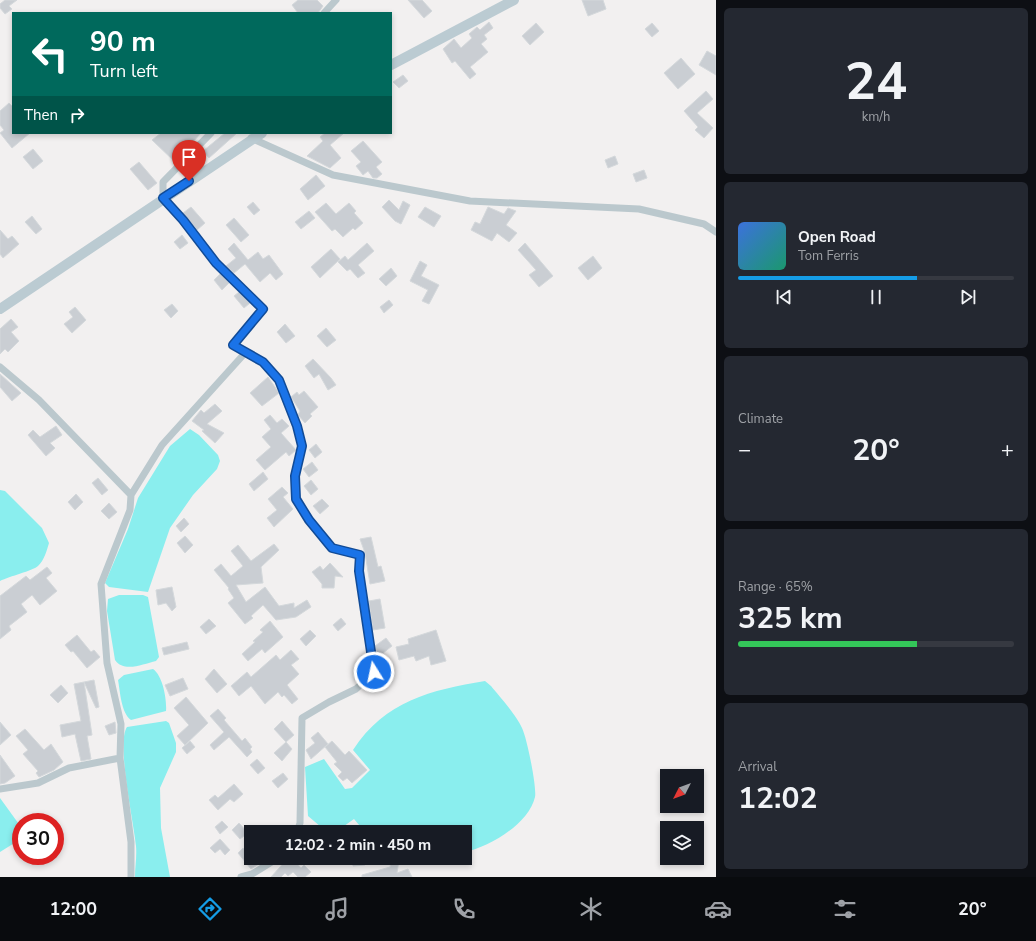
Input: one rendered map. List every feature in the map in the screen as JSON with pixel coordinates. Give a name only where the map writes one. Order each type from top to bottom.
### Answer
[{"type":"main road","points":[[392,64],[514,0]]},
{"type":"main road","points":[[0,309],[251,138],[260,134]]},
{"type":"street","points":[[325,12],[336,0]]},
{"type":"street","points":[[210,134],[163,182],[163,198],[183,220],[216,263],[263,309],[233,345],[263,362],[279,380],[297,426],[302,446],[295,476],[296,499],[309,520],[332,548],[360,555],[359,571],[374,672],[356,689],[329,702],[302,718],[299,825]]},
{"type":"street","points":[[251,138],[333,175],[470,201],[639,210],[704,224],[716,232]]},
{"type":"street","points":[[131,877],[131,842],[120,758],[120,724],[107,663],[100,584],[130,510],[130,495],[162,446],[245,353]]},
{"type":"street","points":[[0,367],[39,400],[130,495]]},
{"type":"street","points":[[0,789],[38,783],[69,768],[120,758]]},
{"type":"street","points":[[241,877],[258,871],[267,865]]},
{"type":"water","points":[[190,429],[199,435],[218,455],[220,461],[217,469],[193,495],[170,528],[148,592],[109,587],[105,583],[128,529],[138,498],[170,446]]},
{"type":"water","points":[[0,490],[5,491],[42,528],[49,543],[44,558],[38,566],[0,581]]},
{"type":"water","points":[[119,595],[143,595],[148,597],[159,657],[156,661],[128,667],[119,664],[115,660],[107,611],[108,599]]},
{"type":"water","points":[[153,669],[162,682],[166,701],[166,711],[131,720],[123,707],[118,680],[124,675]]},
{"type":"water","points":[[485,681],[508,707],[524,733],[535,784],[535,797],[531,807],[517,825],[496,840],[472,850],[472,825],[359,825],[354,819],[346,825],[319,825],[308,816],[305,767],[324,759],[345,789],[352,788],[370,770],[353,750],[366,733],[380,720],[411,700],[446,689]]},
{"type":"water","points":[[166,721],[169,723],[176,743],[176,752],[160,788],[161,828],[170,877],[135,877],[136,846],[124,766],[124,736],[127,727]]},
{"type":"water","points":[[0,798],[12,815],[12,844],[0,852]]},
{"type":"building","points":[[5,0],[17,0],[9,6],[12,9],[5,14],[0,8],[0,4]]},
{"type":"building","points":[[298,0],[317,0],[323,6],[319,12],[297,12],[292,5]]},
{"type":"building","points":[[408,0],[422,0],[432,11],[424,18]]},
{"type":"building","points":[[582,0],[603,0],[606,9],[588,16]]},
{"type":"building","points":[[489,22],[493,28],[484,35],[487,39],[481,44],[488,52],[470,67],[476,74],[470,79],[455,61],[452,63],[443,49],[454,39],[461,48],[472,38],[469,34],[477,27],[480,30]]},
{"type":"building","points":[[536,23],[544,32],[530,45],[522,36]]},
{"type":"building","points":[[652,23],[659,31],[652,37],[645,29]]},
{"type":"building","points":[[707,51],[716,56],[716,75],[699,65]]},
{"type":"building","points":[[681,58],[695,74],[678,89],[664,73]]},
{"type":"building","points":[[403,75],[408,81],[399,88],[393,82]]},
{"type":"building","points":[[706,91],[713,99],[697,113],[713,128],[704,138],[695,130],[698,127],[684,111]]},
{"type":"building","points":[[9,103],[12,106],[12,134],[29,134],[12,148],[0,133],[4,130],[0,125],[0,111]]},
{"type":"building","points":[[160,134],[200,134],[175,162],[152,140]]},
{"type":"building","points":[[224,134],[236,134],[209,158],[203,151]]},
{"type":"building","points":[[324,134],[343,134],[330,145],[341,158],[330,168],[307,156],[323,141],[320,137]]},
{"type":"building","points":[[363,141],[382,162],[376,167],[382,174],[377,178],[373,178],[368,171],[363,175],[356,166],[361,162],[351,151]]},
{"type":"building","points":[[33,149],[43,161],[33,169],[23,157]]},
{"type":"building","points":[[615,156],[618,164],[608,168],[605,160]]},
{"type":"building","points":[[139,162],[157,183],[148,190],[130,169]]},
{"type":"building","points":[[644,170],[647,178],[636,182],[633,174]]},
{"type":"building","points":[[316,175],[325,186],[308,200],[300,189]]},
{"type":"building","points":[[389,200],[399,210],[403,201],[410,205],[401,224],[395,221],[382,207]]},
{"type":"building","points":[[253,202],[260,210],[254,215],[247,207]]},
{"type":"building","points":[[326,203],[336,214],[349,203],[356,211],[354,213],[363,223],[355,230],[353,228],[343,237],[335,229],[332,231],[315,212]]},
{"type":"building","points":[[191,207],[205,223],[197,230],[183,213]]},
{"type":"building","points":[[425,207],[441,216],[434,227],[418,217]]},
{"type":"building","points":[[488,207],[504,214],[508,208],[516,211],[506,225],[517,233],[509,242],[497,233],[492,241],[471,230],[475,222],[480,224]]},
{"type":"building","points":[[309,211],[315,218],[301,229],[295,222]]},
{"type":"building","points":[[32,216],[42,229],[36,234],[25,222]]},
{"type":"building","points":[[234,218],[249,235],[241,242],[226,225]]},
{"type":"building","points":[[0,230],[8,239],[12,236],[19,244],[3,258],[0,254]]},
{"type":"building","points":[[182,235],[188,243],[180,249],[174,242]]},
{"type":"building","points":[[234,243],[248,260],[258,252],[263,259],[269,255],[283,274],[276,280],[270,273],[260,282],[245,264],[234,273],[226,266],[236,258],[228,249]]},
{"type":"building","points":[[367,243],[374,251],[358,265],[365,273],[358,278],[350,269],[347,271],[338,262],[345,256],[348,260]]},
{"type":"building","points":[[525,243],[553,276],[539,287],[529,275],[536,270],[518,250]]},
{"type":"building","points":[[331,249],[340,259],[320,278],[311,267]]},
{"type":"building","points":[[593,256],[602,268],[588,280],[578,268]]},
{"type":"building","points":[[420,261],[427,265],[421,276],[439,285],[429,304],[422,301],[428,290],[410,281]]},
{"type":"building","points":[[391,268],[397,276],[386,286],[379,279]]},
{"type":"building","points":[[220,274],[229,283],[222,290],[214,280]]},
{"type":"building","points":[[239,292],[250,303],[244,308],[234,296]]},
{"type":"building","points":[[389,300],[393,305],[384,313],[380,307]]},
{"type":"building","points":[[172,304],[178,311],[171,318],[164,310]]},
{"type":"building","points":[[75,307],[86,320],[72,333],[64,324],[73,317],[69,312]]},
{"type":"building","points":[[11,319],[18,327],[11,332],[19,341],[8,352],[5,349],[0,354],[0,329]]},
{"type":"building","points":[[285,324],[295,336],[286,343],[277,332]]},
{"type":"building","points":[[326,328],[336,340],[327,347],[317,336]]},
{"type":"building","points":[[313,359],[336,385],[328,390],[319,374],[314,378],[305,366]]},
{"type":"building","points":[[0,374],[21,393],[12,401],[0,387]]},
{"type":"building","points":[[268,377],[279,393],[262,406],[250,393]]},
{"type":"building","points":[[304,391],[318,407],[310,414],[312,416],[305,423],[298,415],[300,411],[291,397],[297,392],[299,395]]},
{"type":"building","points":[[215,404],[222,411],[207,424],[224,433],[215,443],[202,431],[204,430],[192,421],[201,410],[204,413]]},
{"type":"building","points":[[270,415],[277,423],[282,419],[289,426],[281,433],[296,450],[289,456],[286,452],[265,470],[256,460],[271,447],[262,437],[271,429],[264,420]]},
{"type":"building","points":[[56,426],[62,435],[50,443],[55,448],[46,456],[28,435],[33,430],[40,437]]},
{"type":"building","points":[[316,444],[322,452],[315,458],[309,450]]},
{"type":"building","points":[[312,462],[318,470],[309,477],[303,469]]},
{"type":"building","points":[[263,472],[268,479],[254,491],[249,484]]},
{"type":"building","points":[[98,478],[108,490],[102,495],[92,483]]},
{"type":"building","points":[[311,480],[318,489],[311,495],[304,486]]},
{"type":"building","points":[[282,487],[288,493],[283,497],[293,509],[274,527],[267,518],[277,510],[268,499]]},
{"type":"building","points":[[76,494],[83,502],[75,510],[68,502]]},
{"type":"building","points":[[322,499],[329,506],[320,514],[313,506]]},
{"type":"building","points":[[109,503],[117,512],[109,519],[101,511]]},
{"type":"building","points":[[184,518],[189,524],[181,532],[176,526]]},
{"type":"building","points":[[185,536],[193,545],[185,553],[177,543]]},
{"type":"building","points":[[371,537],[378,567],[381,566],[385,581],[370,584],[365,553],[360,539]]},
{"type":"building","points":[[274,544],[279,550],[261,567],[263,583],[236,585],[246,602],[265,587],[279,606],[294,603],[294,608],[307,600],[311,607],[296,617],[276,620],[263,605],[251,616],[253,618],[245,624],[228,603],[234,598],[228,589],[229,588],[214,570],[221,564],[231,576],[243,566],[231,551],[238,545],[251,561]]},
{"type":"building","points":[[330,563],[343,577],[335,576],[334,588],[322,588],[322,584],[312,572],[320,566],[323,570]]},
{"type":"building","points":[[47,567],[52,573],[46,578],[57,591],[40,605],[32,595],[21,604],[27,612],[9,626],[11,630],[0,639],[0,596],[26,576],[30,580]]},
{"type":"building","points":[[172,587],[176,607],[172,611],[166,603],[158,605],[156,590]]},
{"type":"building","points":[[380,599],[385,628],[373,630],[369,601]]},
{"type":"building","points":[[341,618],[346,624],[338,631],[333,625]]},
{"type":"building","points":[[209,619],[216,626],[206,634],[200,627]]},
{"type":"building","points":[[270,621],[283,637],[265,653],[262,649],[248,661],[242,654],[255,642],[253,641],[263,632],[260,630]]},
{"type":"building","points":[[310,630],[316,636],[306,646],[300,639]]},
{"type":"building","points":[[436,630],[446,661],[431,665],[429,656],[416,661],[414,656],[399,660],[396,647],[409,644],[408,639]]},
{"type":"building","points":[[77,635],[91,652],[94,650],[100,657],[87,668],[73,651],[71,652],[65,645]]},
{"type":"building","points":[[386,638],[392,646],[378,657],[375,646]]},
{"type":"building","points":[[187,642],[189,649],[164,655],[162,648]]},
{"type":"building","points":[[291,650],[299,659],[291,665],[299,674],[287,685],[298,699],[292,704],[284,695],[282,697],[278,692],[265,704],[251,686],[239,696],[231,686],[247,672],[251,677],[276,655],[280,660]]},
{"type":"building","points":[[214,669],[227,684],[217,693],[205,679]]},
{"type":"building","points":[[183,678],[188,689],[170,696],[165,685]]},
{"type":"building","points":[[94,680],[99,707],[96,708],[84,682]]},
{"type":"building","points":[[84,682],[92,735],[87,736],[91,759],[81,761],[75,734],[62,737],[60,725],[81,721],[74,684]]},
{"type":"building","points":[[61,685],[68,693],[58,703],[50,695]]},
{"type":"building","points":[[186,697],[208,723],[185,745],[177,736],[189,725],[174,708]]},
{"type":"building","points":[[218,709],[226,718],[224,720],[242,741],[245,738],[252,747],[250,749],[252,752],[247,757],[229,737],[214,750],[210,745],[224,732],[210,716]]},
{"type":"building","points":[[282,721],[294,735],[286,742],[274,729]]},
{"type":"building","points":[[0,722],[11,735],[0,745]]},
{"type":"building","points":[[115,722],[116,733],[109,735],[105,726]]},
{"type":"building","points":[[25,729],[44,750],[51,744],[63,762],[54,770],[39,777],[36,773],[38,771],[23,754],[28,750],[16,736]]},
{"type":"building","points":[[318,732],[328,744],[311,759],[306,750],[315,743],[311,738]]},
{"type":"building","points":[[190,741],[195,747],[187,754],[182,748]]},
{"type":"building","points":[[332,741],[345,755],[349,751],[367,770],[352,783],[347,778],[343,781],[338,776],[342,772],[334,764],[337,762],[325,747]]},
{"type":"building","points":[[286,742],[292,749],[282,761],[274,753]]},
{"type":"building","points":[[0,755],[15,776],[5,783],[0,784]]},
{"type":"building","points":[[257,759],[265,768],[258,774],[250,765]]},
{"type":"building","points":[[283,773],[288,779],[278,788],[272,781]]},
{"type":"building","points":[[234,784],[243,794],[234,802],[230,799],[218,810],[209,800],[215,795],[218,798]]},
{"type":"building","points":[[222,821],[228,827],[220,834],[215,827]]},
{"type":"building","points":[[239,823],[244,829],[244,836],[240,839],[232,830]]},
{"type":"building","points":[[220,839],[230,850],[225,855],[220,849],[215,853],[210,848]]},
{"type":"building","points":[[243,848],[244,860],[238,853]]},
{"type":"building","points":[[248,865],[257,865],[251,869]]},
{"type":"building","points":[[282,865],[298,865],[301,868],[304,865],[311,872],[305,877],[298,877],[293,872],[288,876],[285,873],[281,877],[271,877]]},
{"type":"building","points":[[390,865],[398,865],[397,873],[408,869],[412,877],[362,877],[362,875],[390,867]]},
{"type":"route","points":[[189,181],[163,198],[183,220],[216,263],[263,309],[233,345],[263,362],[279,380],[297,426],[302,446],[295,476],[296,499],[309,520],[332,548],[360,555],[359,571],[374,672]]}]
